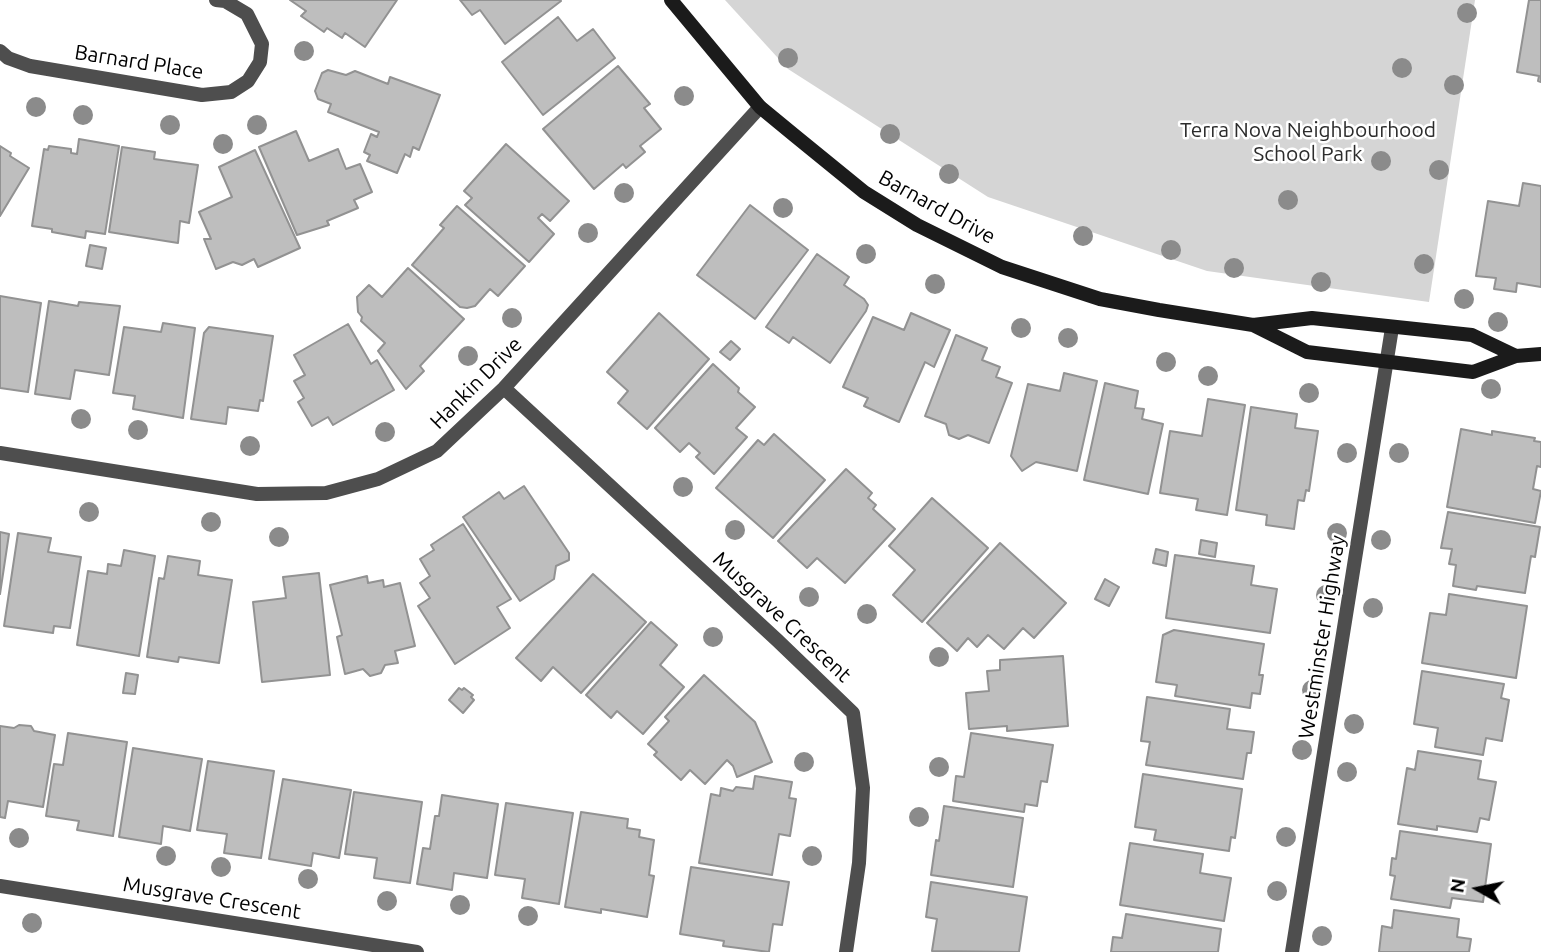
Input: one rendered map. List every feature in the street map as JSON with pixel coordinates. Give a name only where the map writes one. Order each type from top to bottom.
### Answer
[{"type":"street","name":"Barnard Place","points":[[0,51],[8,58],[30,66],[202,95],[231,92],[248,80],[260,62],[262,44],[247,14],[225,1],[216,0]]},
{"type":"street","name":"Barnard Drive","points":[[671,0],[760,107],[864,192],[917,225],[1002,267],[1100,299],[1253,325],[1312,318],[1472,335],[1516,356]]},
{"type":"street","name":"Hankin Drive","points":[[0,453],[257,494],[326,493],[379,479],[437,451],[505,388],[760,107]]},
{"type":"street","name":"Barnard Drive","points":[[1253,325],[1307,352],[1473,372],[1516,356],[1541,354]]},
{"type":"street","name":"Westminster Highway","points":[[1292,952],[1392,328]]},
{"type":"street","name":"Musgrave Crescent","points":[[505,388],[853,713],[863,788],[859,863],[846,952]]},
{"type":"street","name":"Musgrave Crescent","points":[[0,886],[417,952]]},
{"type":"green space","name":"Terra Nova Neighbourhood School Park","points":[[725,0],[1475,0],[1429,302],[1207,271],[988,197],[788,69]]},
{"type":"building","points":[[290,0],[397,0],[365,47],[345,33],[342,38],[327,28],[324,32],[301,16],[306,11]]},
{"type":"building","points":[[460,0],[561,1],[505,44],[480,10],[472,15]]},
{"type":"building","points":[[1529,0],[1541,0],[1541,82],[1538,81],[1539,76],[1517,72]]},
{"type":"building","points":[[558,17],[577,41],[593,29],[615,58],[543,115],[502,62]]},
{"type":"building","points":[[618,66],[650,104],[644,108],[661,129],[640,146],[645,152],[626,168],[623,164],[594,189],[543,129]]},
{"type":"building","points":[[328,70],[346,75],[355,71],[388,84],[390,77],[440,95],[419,150],[413,147],[410,157],[405,154],[397,173],[367,161],[370,155],[364,152],[371,134],[377,137],[379,132],[328,112],[331,104],[318,99],[315,91],[322,73]]},
{"type":"building","points":[[296,131],[309,161],[338,149],[346,169],[360,164],[372,192],[354,200],[358,208],[327,221],[329,225],[297,235],[259,147]]},
{"type":"building","points":[[79,139],[119,146],[105,234],[86,231],[85,238],[32,226],[44,149],[48,150],[49,146],[71,149],[71,153],[77,154]]},
{"type":"building","points":[[506,144],[569,201],[550,221],[542,214],[538,218],[554,234],[529,262],[465,205],[472,198],[464,191]]},
{"type":"building","points":[[0,146],[29,168],[0,216]]},
{"type":"building","points":[[122,147],[155,152],[154,159],[198,165],[189,223],[180,221],[178,243],[109,232]]},
{"type":"building","points":[[255,150],[300,248],[258,267],[254,259],[242,265],[233,262],[216,269],[204,239],[211,239],[199,212],[232,197],[219,167]]},
{"type":"building","points":[[1523,183],[1541,186],[1541,287],[1517,283],[1516,292],[1494,289],[1496,278],[1476,276],[1488,201],[1519,206]]},
{"type":"building","points":[[750,205],[808,250],[755,319],[697,275]]},
{"type":"building","points":[[457,206],[525,266],[498,296],[490,289],[475,306],[467,308],[460,307],[412,265],[444,228],[440,225]]},
{"type":"building","points":[[90,245],[106,248],[102,269],[86,266]]},
{"type":"building","points":[[817,254],[849,277],[844,285],[868,305],[830,363],[793,337],[789,343],[766,327]]},
{"type":"building","points":[[408,268],[464,319],[420,366],[424,371],[406,389],[378,351],[385,343],[361,321],[357,297],[369,285],[382,297]]},
{"type":"building","points":[[0,296],[41,303],[28,392],[0,388]]},
{"type":"building","points":[[49,301],[78,306],[79,302],[120,306],[109,375],[75,370],[70,399],[35,394]]},
{"type":"building","points":[[659,313],[709,359],[647,429],[618,403],[628,391],[607,372]]},
{"type":"building","points":[[911,313],[950,330],[934,367],[925,362],[899,422],[864,406],[868,398],[843,387],[873,317],[904,330]]},
{"type":"building","points":[[163,323],[195,328],[183,418],[133,409],[135,396],[113,393],[124,327],[161,332]]},
{"type":"building","points":[[348,324],[371,364],[377,360],[394,390],[333,425],[328,417],[312,426],[298,402],[304,398],[294,381],[305,375],[294,355]]},
{"type":"building","points":[[209,327],[273,336],[263,401],[260,400],[258,411],[228,407],[226,424],[191,419],[204,333]]},
{"type":"building","points":[[956,335],[987,348],[982,360],[1000,367],[996,377],[1012,383],[989,443],[968,435],[959,439],[949,435],[946,424],[925,416]]},
{"type":"building","points":[[731,341],[740,349],[730,360],[720,352]]},
{"type":"building","points":[[713,364],[755,407],[736,428],[747,437],[714,474],[696,457],[700,453],[689,443],[680,452],[655,428]]},
{"type":"building","points":[[1064,373],[1097,381],[1077,471],[1036,462],[1022,471],[1011,456],[1028,384],[1060,391]]},
{"type":"building","points":[[1105,383],[1138,391],[1135,408],[1144,409],[1142,419],[1163,424],[1148,494],[1084,480]]},
{"type":"building","points":[[1208,399],[1245,405],[1227,515],[1196,510],[1198,499],[1160,493],[1170,431],[1202,436]]},
{"type":"building","points":[[1251,407],[1297,414],[1295,428],[1318,431],[1309,491],[1306,490],[1304,501],[1298,500],[1294,529],[1266,525],[1267,515],[1236,510]]},
{"type":"building","points":[[1461,429],[1492,435],[1492,431],[1535,438],[1534,441],[1541,442],[1541,467],[1537,466],[1533,489],[1541,491],[1535,523],[1447,507]]},
{"type":"building","points":[[774,434],[825,480],[773,538],[716,488],[758,440],[764,445]]},
{"type":"building","points":[[846,469],[872,493],[868,498],[876,505],[873,509],[895,529],[845,583],[817,558],[807,568],[778,541]]},
{"type":"building","points":[[524,486],[569,553],[569,560],[556,566],[554,579],[520,601],[463,517],[499,492],[504,499]]},
{"type":"building","points":[[932,498],[988,548],[922,622],[893,595],[915,570],[889,546]]},
{"type":"building","points":[[1448,512],[1540,527],[1535,557],[1531,556],[1525,593],[1477,586],[1476,590],[1453,586],[1456,565],[1449,564],[1452,549],[1441,548]]},
{"type":"building","points":[[463,524],[511,599],[497,607],[510,628],[455,664],[418,606],[430,598],[420,583],[430,576],[420,559],[434,550],[431,545]]},
{"type":"building","points":[[0,532],[9,534],[0,594]]},
{"type":"building","points":[[18,533],[51,538],[48,552],[81,557],[70,628],[54,626],[53,633],[4,626]]},
{"type":"building","points":[[1201,540],[1217,543],[1215,557],[1199,554]]},
{"type":"building","points":[[1000,543],[1066,603],[1034,638],[1023,628],[1004,649],[988,635],[977,647],[968,638],[957,651],[927,623]]},
{"type":"building","points":[[1156,549],[1168,552],[1166,566],[1153,563]]},
{"type":"building","points":[[124,550],[155,556],[139,656],[77,645],[88,571],[107,574],[108,564],[121,566]]},
{"type":"building","points":[[1175,555],[1254,566],[1251,585],[1277,589],[1270,633],[1166,618]]},
{"type":"building","points":[[168,556],[200,561],[198,575],[232,580],[219,663],[179,657],[178,662],[147,657],[159,578],[164,579]]},
{"type":"building","points":[[319,573],[330,675],[262,682],[253,602],[286,598],[283,577]]},
{"type":"building","points":[[593,574],[646,622],[581,693],[553,667],[541,681],[516,658]]},
{"type":"building","points":[[367,576],[368,583],[383,580],[384,587],[400,583],[415,646],[395,651],[398,663],[385,665],[381,673],[370,676],[363,669],[345,674],[337,637],[342,635],[330,585]]},
{"type":"building","points":[[1105,579],[1119,587],[1109,606],[1095,599]]},
{"type":"building","points":[[1449,594],[1527,606],[1516,678],[1422,663],[1430,613],[1446,615]]},
{"type":"building","points":[[651,622],[677,645],[660,665],[684,687],[643,734],[617,711],[611,718],[586,695]]},
{"type":"building","points":[[1174,630],[1264,644],[1259,675],[1263,675],[1260,694],[1252,693],[1250,708],[1175,696],[1177,685],[1156,682],[1163,635]]},
{"type":"building","points":[[1063,656],[1068,726],[1007,731],[1007,726],[969,729],[966,693],[989,691],[987,671],[1000,670],[1000,660]]},
{"type":"building","points":[[1422,671],[1504,684],[1501,698],[1509,700],[1502,741],[1486,738],[1483,755],[1435,747],[1438,728],[1414,724]]},
{"type":"building","points":[[126,673],[138,675],[135,694],[123,693]]},
{"type":"building","points":[[704,675],[755,722],[772,762],[737,777],[733,766],[727,760],[705,784],[690,770],[681,780],[654,755],[657,752],[648,744],[669,721],[665,717]]},
{"type":"building","points":[[459,688],[464,688],[473,695],[471,697],[474,700],[463,713],[449,700]]},
{"type":"building","points":[[1147,697],[1230,709],[1227,729],[1254,732],[1243,779],[1146,765],[1150,742],[1141,741]]},
{"type":"building","points":[[19,725],[31,726],[34,731],[55,735],[43,807],[8,801],[5,818],[0,817],[0,726],[14,728]]},
{"type":"building","points":[[68,733],[127,742],[113,836],[77,830],[79,821],[46,816],[54,764],[63,765]]},
{"type":"building","points":[[971,733],[1053,745],[1047,782],[1041,781],[1037,806],[1025,804],[1024,812],[953,801],[956,776],[964,777]]},
{"type":"building","points":[[133,748],[202,759],[190,831],[163,826],[161,844],[119,837]]},
{"type":"building","points":[[1418,751],[1481,761],[1478,779],[1496,782],[1489,820],[1480,818],[1477,832],[1398,824],[1407,768],[1415,770]]},
{"type":"building","points":[[208,761],[274,771],[261,858],[224,853],[227,834],[197,830]]},
{"type":"building","points":[[1143,774],[1242,789],[1235,838],[1231,837],[1229,851],[1154,840],[1156,830],[1135,827]]},
{"type":"building","points":[[755,776],[792,782],[789,798],[796,799],[790,836],[779,834],[772,875],[699,863],[711,794],[720,796],[721,788],[733,791],[736,787],[753,789]]},
{"type":"building","points":[[283,779],[351,790],[339,858],[313,853],[311,866],[269,859]]},
{"type":"building","points":[[354,792],[422,802],[410,883],[374,878],[377,858],[345,854]]},
{"type":"building","points":[[442,795],[498,804],[487,878],[454,873],[452,890],[417,884],[423,848],[430,849],[435,816],[439,816]]},
{"type":"building","points":[[506,803],[573,813],[559,904],[522,898],[525,879],[495,875]]},
{"type":"building","points":[[944,806],[1023,818],[1013,887],[931,875]]},
{"type":"building","points":[[581,812],[628,819],[627,828],[640,830],[639,837],[654,840],[649,875],[654,876],[647,917],[601,909],[601,913],[565,907]]},
{"type":"building","points":[[1400,831],[1491,844],[1483,902],[1452,898],[1450,908],[1391,899],[1395,876],[1390,875],[1392,858],[1396,859]]},
{"type":"building","points":[[1130,843],[1203,854],[1200,873],[1231,878],[1224,921],[1120,905]]},
{"type":"building","points":[[691,867],[789,882],[782,925],[773,924],[769,952],[723,946],[724,941],[680,934]]},
{"type":"building","points":[[931,882],[1027,897],[1019,952],[932,951],[937,919],[926,917]]},
{"type":"building","points":[[1394,910],[1459,919],[1457,937],[1471,939],[1469,952],[1379,952],[1382,926],[1392,928]]},
{"type":"building","points":[[1126,914],[1221,929],[1218,952],[1111,952],[1113,937],[1122,938]]}]
